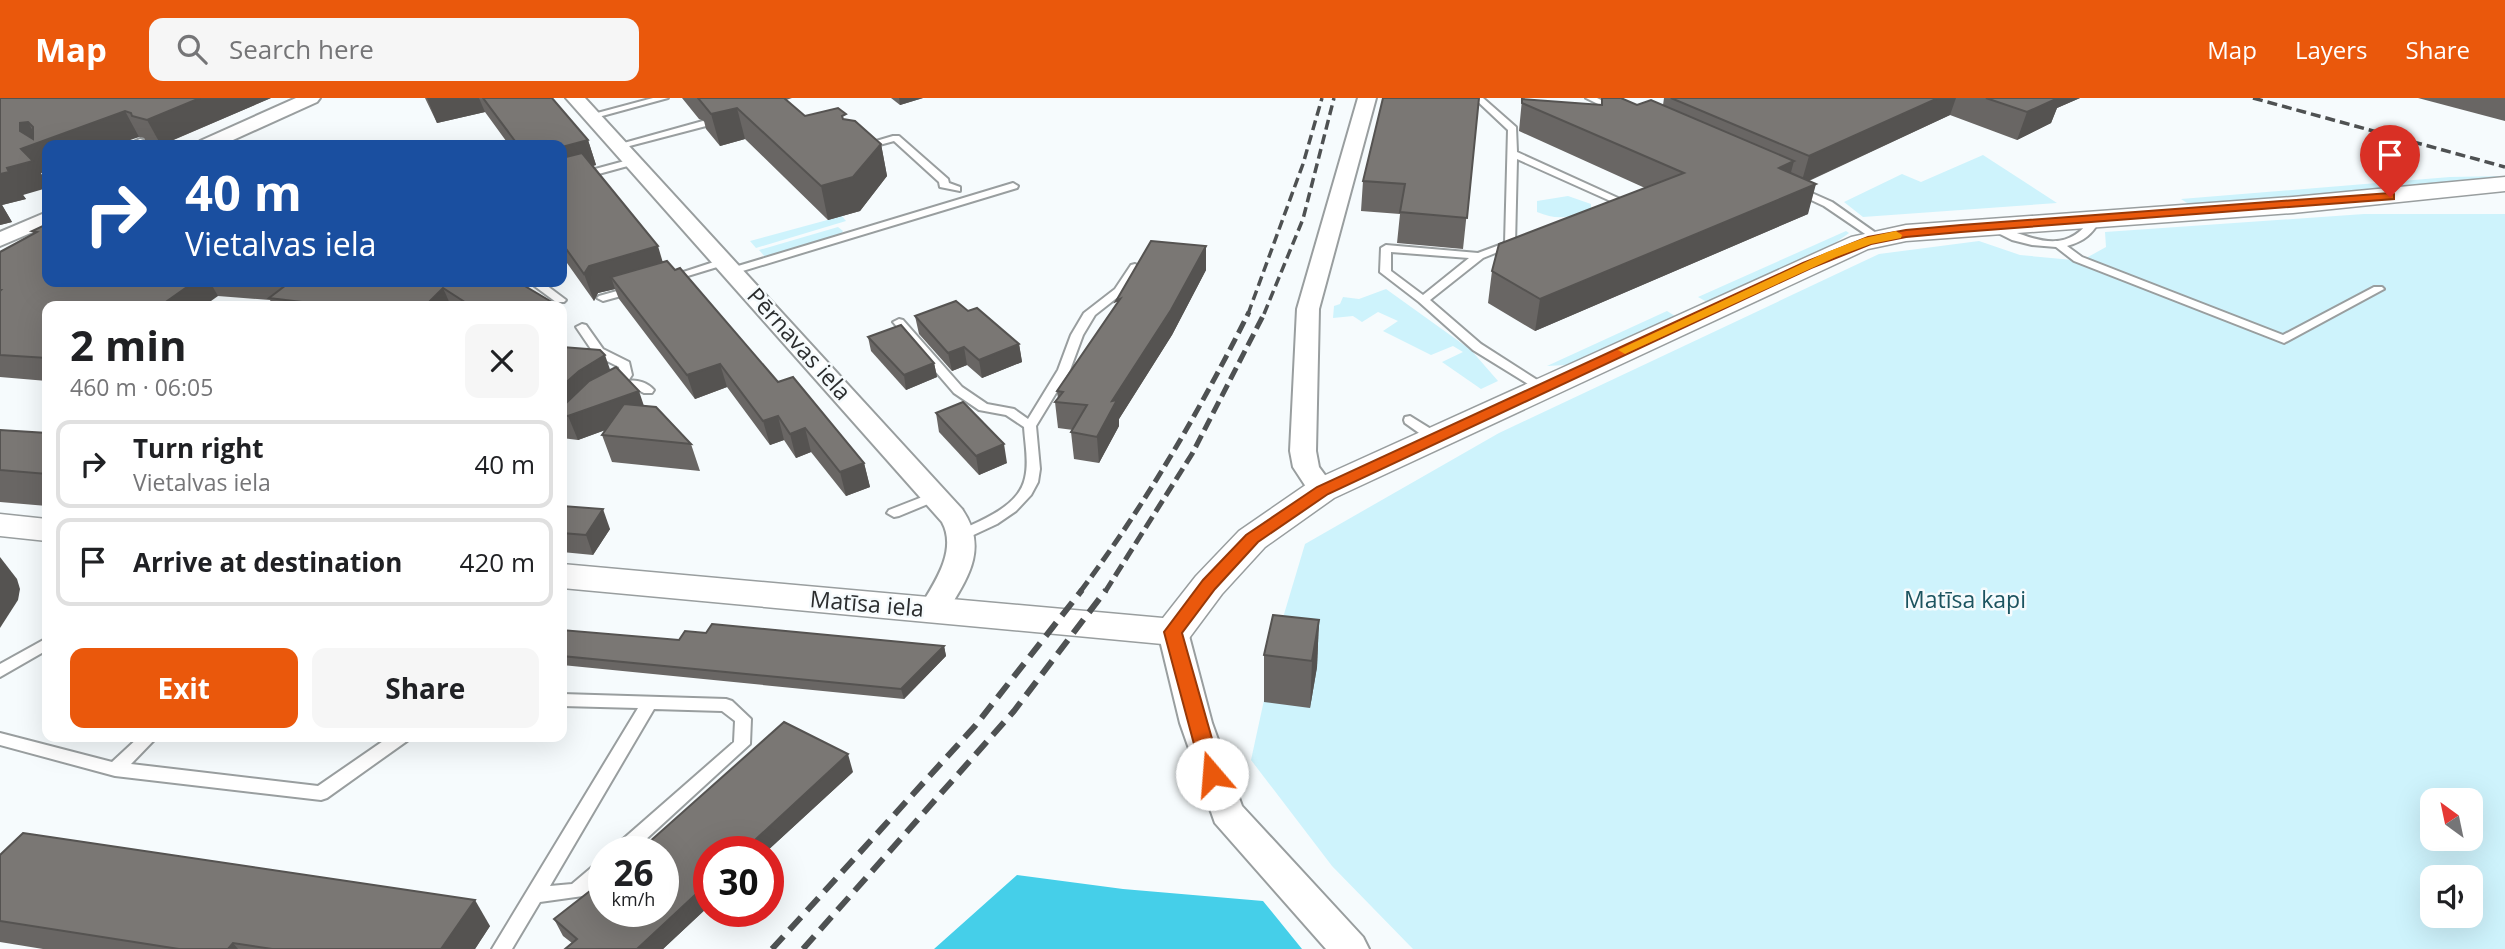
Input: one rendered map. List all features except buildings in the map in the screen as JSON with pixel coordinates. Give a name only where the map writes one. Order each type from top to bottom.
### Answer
[{"type":"street","points":[[218,140],[311,98]]},
{"type":"street","name":"Pērnavas iela","points":[[575,98],[935,496],[959,526],[962,535]]},
{"type":"street","points":[[1322,490],[1306,467],[1303,451],[1308,309],[1367,98]]},
{"type":"street","points":[[1350,949],[1227,813],[1196,723],[1173,632],[1209,584],[1252,538],[1322,490],[1831,255],[1878,238],[1989,226],[2387,197],[2505,184]]},
{"type":"street","points":[[0,240],[42,220]]},
{"type":"street","points":[[0,525],[42,529]]},
{"type":"street","points":[[933,610],[959,558],[962,535]]},
{"type":"street","name":"Matīsa iela","points":[[567,576],[1173,632]]},
{"type":"lane","points":[[591,116],[664,98]]},
{"type":"lane","points":[[1478,98],[1513,129],[1510,245]]},
{"type":"lane","points":[[1590,98],[1629,115]]},
{"type":"lane","points":[[567,179],[703,124]]},
{"type":"lane","points":[[856,149],[896,138],[944,181],[944,185],[956,189],[968,200]]},
{"type":"lane","points":[[1512,153],[1624,203],[1598,212]]},
{"type":"lane","points":[[1781,182],[1828,204],[1878,238]]},
{"type":"lane","points":[[604,298],[1013,186]]},
{"type":"lane","points":[[1989,226],[2026,242],[2057,243],[2072,241],[2086,234],[2096,219]]},
{"type":"lane","points":[[1423,300],[1479,256],[1522,240]]},
{"type":"lane","points":[[2057,243],[2078,259],[2284,339],[2378,289]]},
{"type":"lane","points":[[1479,256],[1386,248],[1385,272],[1423,300],[1477,348],[1541,388]]},
{"type":"lane","points":[[962,535],[1003,514],[1019,500],[1031,481],[1030,426],[1064,370],[1077,335],[1090,313],[1119,291],[1135,267]]},
{"type":"lane","points":[[542,287],[560,300]]},
{"type":"lane","points":[[899,322],[958,390],[983,407],[1010,412],[1030,426]]},
{"type":"lane","points":[[582,327],[599,352],[625,365],[626,375],[599,397]]},
{"type":"lane","points":[[617,385],[634,383],[648,390]]},
{"type":"lane","points":[[1410,420],[1434,437]]},
{"type":"lane","points":[[894,513],[935,496]]},
{"type":"lane","points":[[0,671],[42,646]]},
{"type":"lane","points":[[567,700],[726,705],[743,719],[742,744],[638,836]]},
{"type":"lane","points":[[502,949],[650,702]]},
{"type":"lane","points":[[0,739],[116,769],[321,793],[394,742]]},
{"type":"lane","points":[[116,769],[144,742]]},
{"type":"lane","points":[[536,895],[576,891],[588,881]]},
{"type":"green space","points":[[1983,155],[2057,203],[1863,217],[1844,202],[1902,174],[1921,182]]},
{"type":"green space","points":[[2505,176],[2438,185],[2190,205],[2181,199],[2450,177]]},
{"type":"green space","points":[[1568,196],[1591,204],[1591,210],[1564,217],[1537,212],[1537,201]]},
{"type":"green space","name":"Matīsa kapi","points":[[2364,214],[2505,214],[2505,949],[1413,949],[1332,866],[1251,760],[1279,631],[1305,544],[1499,433],[1879,254],[1979,241],[2020,255],[2073,260],[2088,257],[2106,247],[2105,232]]},
{"type":"green space","points":[[842,216],[846,221],[756,248],[750,241]]},
{"type":"green space","points":[[838,227],[843,231],[841,234],[765,257],[759,250]]},
{"type":"green space","points":[[1846,231],[1849,233],[1831,246],[1707,302],[1698,297]]},
{"type":"green space","points":[[1386,289],[1471,350],[1498,381],[1481,389],[1442,362],[1463,352],[1453,346],[1431,355],[1383,331],[1398,321],[1378,312],[1362,322],[1353,316],[1333,318],[1334,306],[1340,304],[1343,297],[1359,299]]},
{"type":"green space","points":[[1667,311],[1675,316],[1566,365],[1547,366]]},
{"type":"shaded area","points":[[1017,875],[1123,889],[1263,901],[1302,949],[934,949]]},
{"type":"railway","points":[[1248,314],[1303,164],[1322,98]]},
{"type":"railway","points":[[1264,314],[1303,219],[1334,98]]},
{"type":"railway","points":[[2253,98],[2505,167]]},
{"type":"railway","points":[[1080,592],[1171,456],[1248,314]]},
{"type":"railway","points":[[1105,592],[1192,454],[1264,314]]},
{"type":"railway","points":[[772,949],[975,726],[1082,590]]},
{"type":"railway","points":[[803,949],[1014,711],[1106,590]]},
{"type":"slow traffic","points":[[1625,350],[1831,255],[1860,243],[1896,235]]},
{"type":"route","points":[[1212,774],[1173,632],[1209,584],[1252,538],[1322,490],[1860,243],[1906,233],[2390,197]]}]
